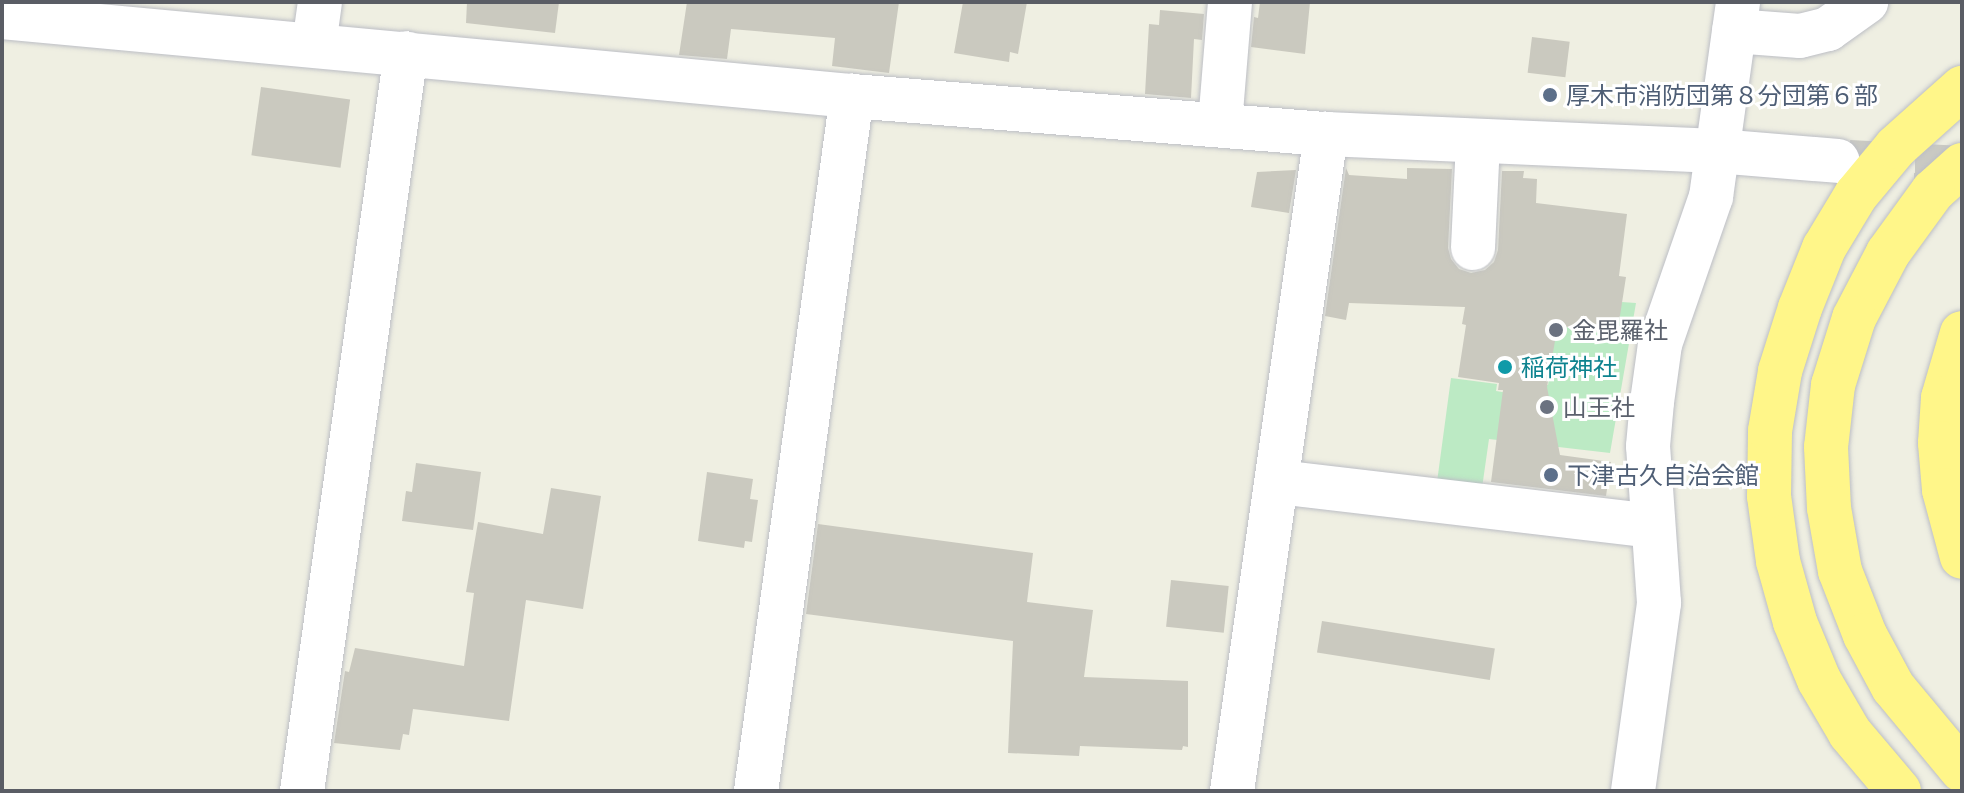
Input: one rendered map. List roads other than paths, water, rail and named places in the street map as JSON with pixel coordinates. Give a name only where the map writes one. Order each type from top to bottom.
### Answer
[{"type":"highway","points":[[1899,791],[1850,733],[1819,680],[1795,622],[1778,561],[1769,496],[1770,431],[1780,371],[1824,248],[1856,195],[1896,147],[1962,88]]},
{"type":"highway","points":[[1962,165],[1933,191],[1888,253],[1854,318],[1833,385],[1826,447],[1829,508],[1840,571],[1865,635],[1893,687],[1962,770]]},
{"type":"highway","points":[[1962,333],[1943,398],[1940,443],[1944,490],[1962,557]]},
{"type":"street","points":[[314,45],[320,2]]},
{"type":"street","points":[[1220,124],[1230,2]]},
{"type":"street","points":[[1633,791],[1659,603],[1651,526],[1648,446],[1660,344],[1711,197],[1736,16],[1800,36],[1828,29],[1866,2]]},
{"type":"street","points":[[2,17],[852,96],[1326,134],[1717,151],[1838,161]]},
{"type":"street","points":[[302,791],[406,53]]},
{"type":"street","points":[[756,791],[852,96]]},
{"type":"street","points":[[1232,791],[1326,134]]},
{"type":"street","points":[[1473,248],[1478,141]]},
{"type":"street","points":[[1278,482],[1651,526]]},
{"type":"tunnel","points":[[1849,162],[1962,168]]},
{"type":"place","name":"厚木市消防団第８分団第６部","points":[[1550,95]]},
{"type":"place","name":"金毘羅社","points":[[1556,330]]},
{"type":"place","name":"稲荷神社","points":[[1505,367]]},
{"type":"place","name":"山王社","points":[[1547,407]]},
{"type":"place","name":"下津古久自治会館","points":[[1551,475]]}]
